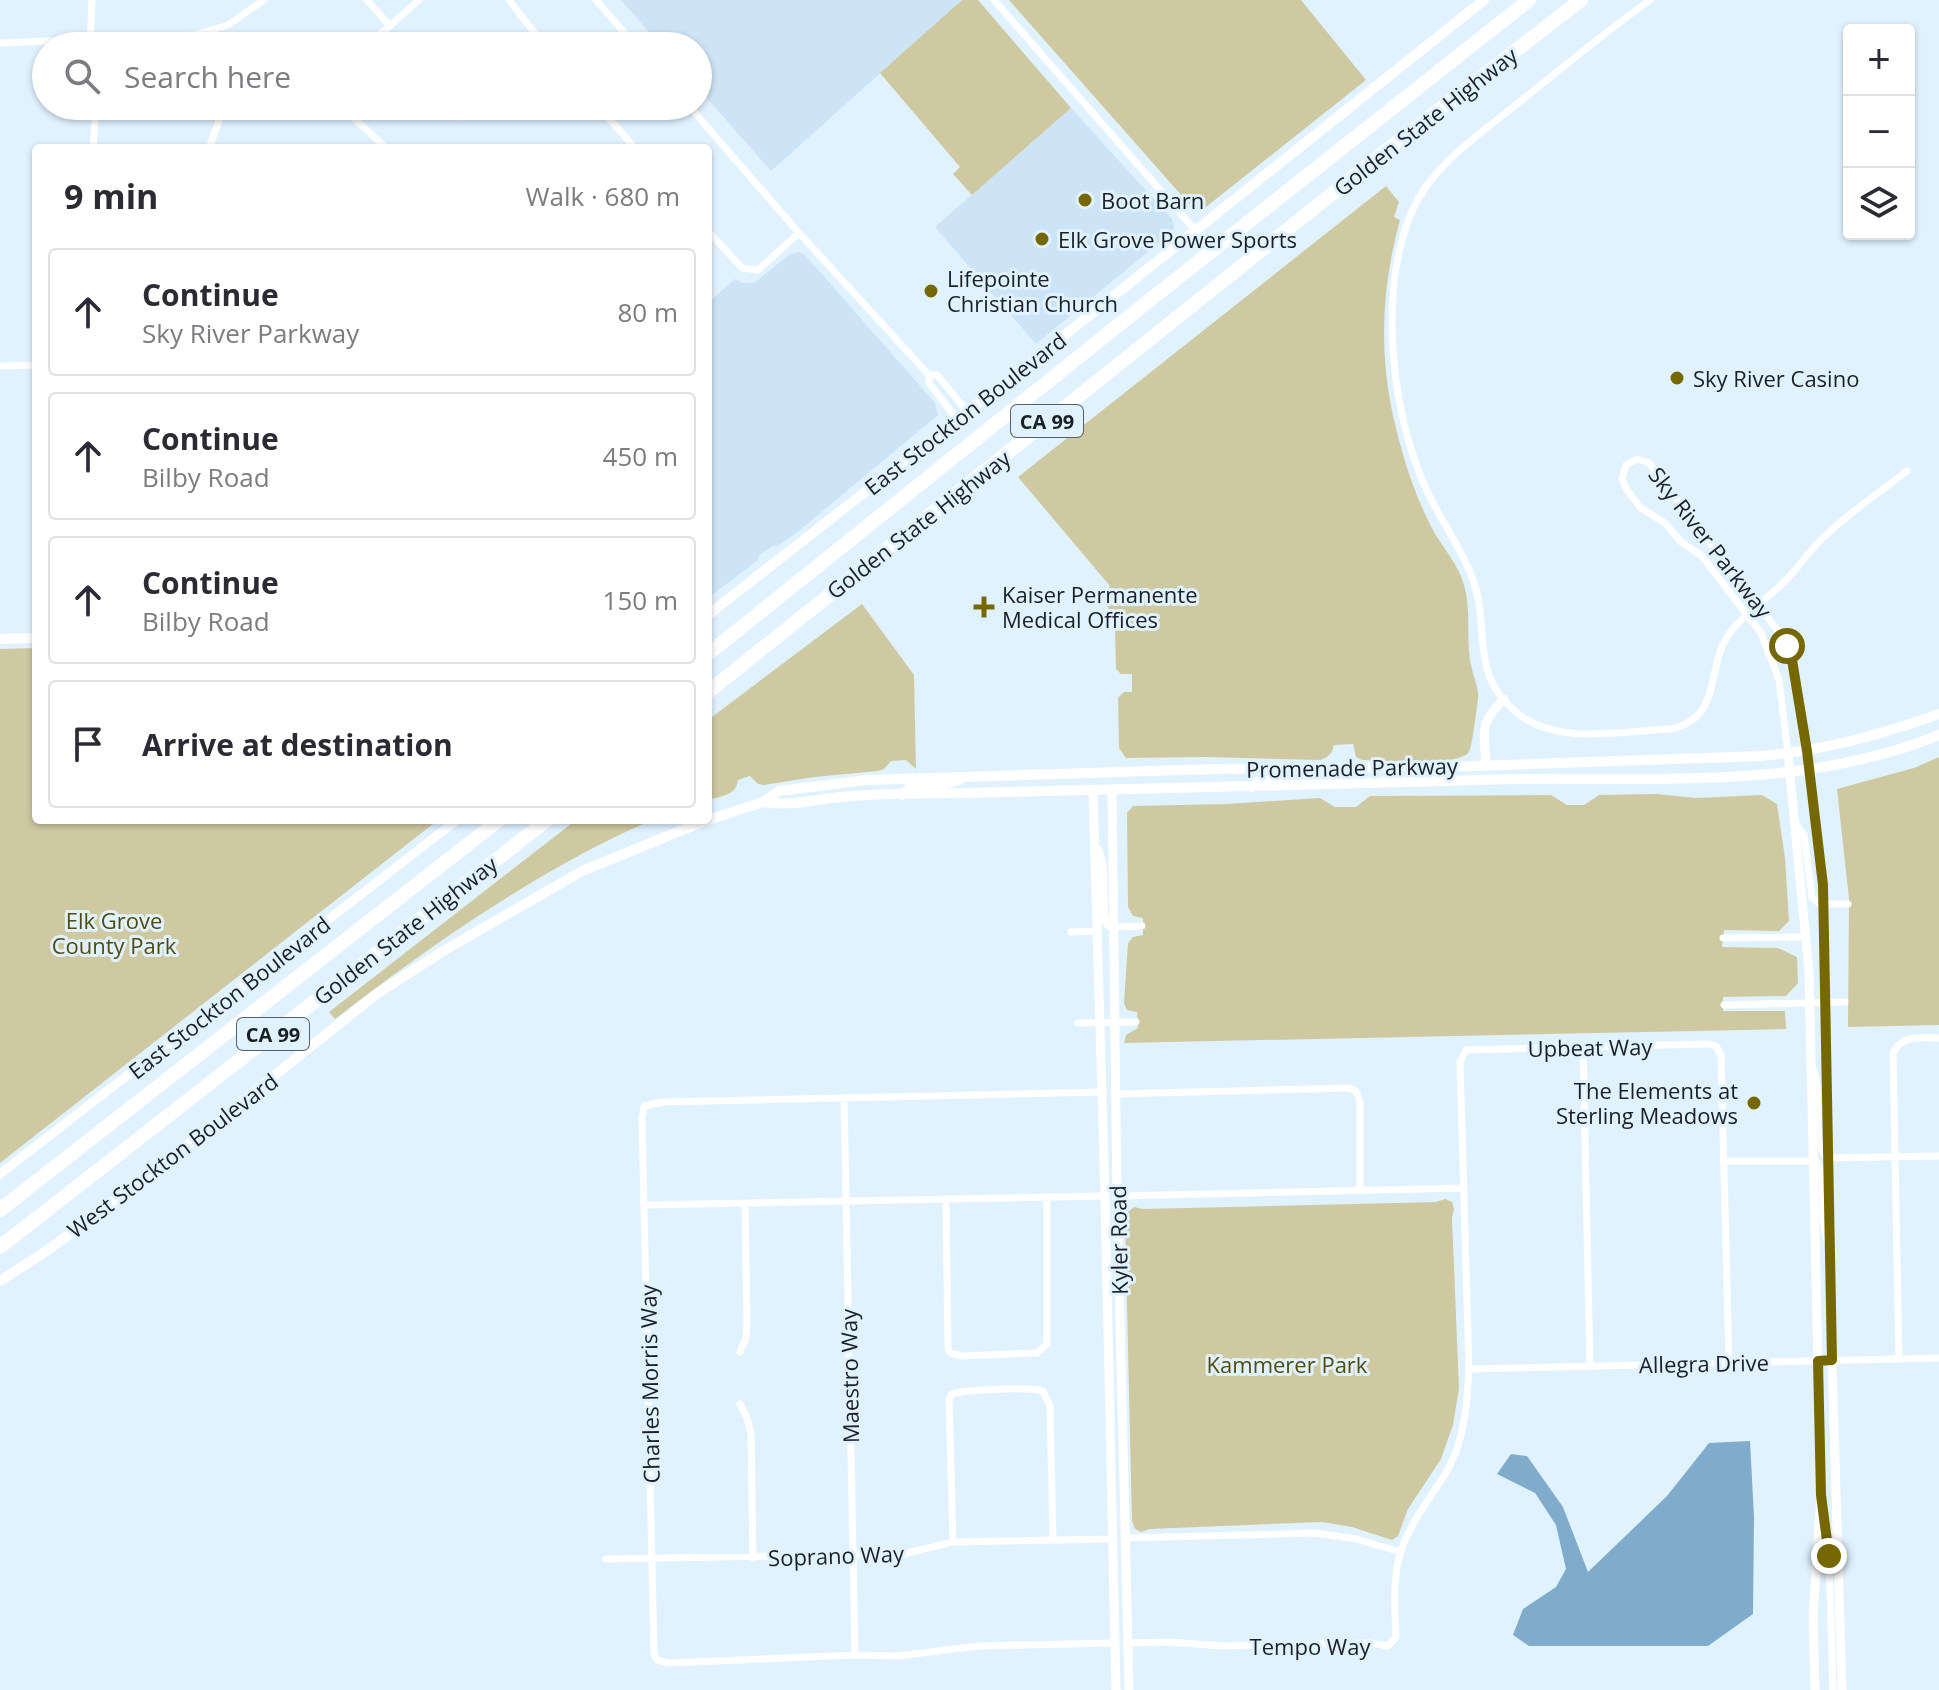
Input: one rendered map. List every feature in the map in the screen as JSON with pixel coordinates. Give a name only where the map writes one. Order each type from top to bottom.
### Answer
[{"type":"highway","name":"Golden State Highway","points":[[712,651],[1529,0]]},
{"type":"highway","name":"Golden State Highway","points":[[712,689],[1387,150],[1581,0]]},
{"type":"highway","name":"Golden State Highway","points":[[0,1210],[494,824]]},
{"type":"highway","name":"Golden State Highway","points":[[0,1247],[542,824]]},
{"type":"main road","name":"East Stockton Boulevard","points":[[712,612],[1484,0]]},
{"type":"main road","points":[[0,639],[32,638]]},
{"type":"main road","name":"Promenade Parkway","points":[[712,818],[763,802],[779,791],[897,778],[1444,767],[1788,754],[1884,733],[1939,714]]},
{"type":"main road","name":"Promenade Parkway","points":[[763,802],[781,806],[835,797],[1725,777],[1810,770],[1876,755],[1939,735]]},
{"type":"main road","points":[[1347,784],[1350,777],[1356,774],[1423,773],[1444,767]]},
{"type":"main road","points":[[1251,787],[1268,777],[1333,775],[1344,769]]},
{"type":"main road","points":[[902,795],[911,786],[959,782],[963,776]]},
{"type":"main road","points":[[835,797],[840,791],[893,784],[897,778]]},
{"type":"main road","name":"Promenade Parkway","points":[[582,871],[697,824]]},
{"type":"main road","name":"West Stockton Boulevard","points":[[0,1281],[48,1250],[167,1161],[378,993],[440,953],[582,871]]},
{"type":"street","points":[[90,32],[92,0]]},
{"type":"street","points":[[204,32],[228,25],[251,12],[264,0]]},
{"type":"street","points":[[367,0],[389,25]]},
{"type":"street","points":[[382,32],[419,0]]},
{"type":"street","points":[[509,0],[534,32]]},
{"type":"street","points":[[596,0],[624,32]]},
{"type":"street","points":[[994,0],[1195,230]]},
{"type":"street","points":[[1650,0],[1457,153],[1417,201],[1401,248],[1394,291],[1393,337],[1404,419],[1426,489],[1474,582],[1483,656],[1489,674],[1516,712],[1532,723],[1559,732],[1577,734],[1676,728],[1689,722],[1705,705],[1712,689],[1716,662],[1733,628],[1788,579],[1825,536],[1907,471]]},
{"type":"street","points":[[0,43],[32,43]]},
{"type":"street","points":[[93,144],[95,120]]},
{"type":"street","points":[[210,144],[219,120]]},
{"type":"street","points":[[356,120],[382,144]]},
{"type":"street","points":[[610,120],[631,144]]},
{"type":"street","points":[[701,120],[929,375],[929,383],[957,419]]},
{"type":"street","points":[[712,235],[742,268],[758,270],[799,233]]},
{"type":"street","points":[[0,366],[32,365]]},
{"type":"street","points":[[929,375],[937,375],[967,411]]},
{"type":"street","name":"Sky River Parkway","points":[[1788,754],[1782,692],[1761,633],[1701,555],[1681,542],[1665,523],[1630,497],[1622,474],[1629,462],[1637,459],[1649,463],[1782,636],[1792,660],[1807,751]]},
{"type":"street","points":[[1486,764],[1484,730],[1487,716],[1504,699]]},
{"type":"street","points":[[1807,751],[1824,904],[1827,1158],[1842,1690]]},
{"type":"street","points":[[1788,754],[1810,1003],[1821,1495],[1813,1616],[1815,1690]]},
{"type":"street","name":"Kyler Road","points":[[1112,791],[1115,1094],[1129,1690]]},
{"type":"street","name":"Kyler Road","points":[[1093,792],[1116,1690]]},
{"type":"street","points":[[1795,823],[1806,841],[1811,895],[1824,904],[1848,904]]},
{"type":"street","name":"East Stockton Boulevard","points":[[0,1174],[452,824]]},
{"type":"street","points":[[1094,840],[1102,865],[1104,919],[1115,927],[1142,926]]},
{"type":"street","points":[[1071,932],[1096,931]]},
{"type":"street","points":[[1726,938],[1806,937]]},
{"type":"street","points":[[1724,1005],[1845,1002]]},
{"type":"street","points":[[1078,1023],[1136,1022]]},
{"type":"street","points":[[1899,1359],[1895,1048],[1906,1039],[1939,1038]]},
{"type":"street","name":"Upbeat Way","points":[[1469,1369],[1460,1062],[1462,1053],[1471,1049],[1716,1046],[1721,1055],[1729,1363]]},
{"type":"street","points":[[1583,1047],[1590,1366]]},
{"type":"street","points":[[1811,1066],[1818,1088],[1820,1144],[1827,1158]]},
{"type":"street","points":[[1115,1094],[1349,1088],[1356,1091],[1360,1102],[1360,1190]]},
{"type":"street","points":[[1102,1094],[1109,1116],[1111,1186],[1117,1196],[1463,1188]]},
{"type":"street","name":"Charles Morris Way","points":[[1102,1094],[664,1102],[644,1106],[654,1654],[662,1662],[898,1656],[978,1646],[1115,1643]]},
{"type":"street","name":"Maestro Way","points":[[844,1098],[855,1655]]},
{"type":"street","points":[[1827,1158],[1939,1156]]},
{"type":"street","points":[[1813,1159],[1821,1169],[1822,1222],[1830,1246]]},
{"type":"street","points":[[1723,1161],[1813,1159]]},
{"type":"street","points":[[645,1205],[1105,1196],[1112,1204],[1113,1264],[1119,1291]]},
{"type":"street","points":[[946,1199],[948,1348],[950,1353],[961,1356],[1037,1353],[1047,1344],[1047,1197]]},
{"type":"street","points":[[740,1352],[746,1338],[747,1323],[745,1203]]},
{"type":"street","name":"Allegra Drive","points":[[1469,1369],[1939,1358]]},
{"type":"street","name":"Tempo Way","points":[[1127,1643],[1223,1646],[1370,1643],[1388,1646],[1396,1637],[1395,1593],[1401,1552],[1458,1445],[1465,1420],[1469,1369]]},
{"type":"street","points":[[953,1542],[951,1395],[963,1391],[1032,1389],[1043,1391],[1050,1406],[1053,1540]]},
{"type":"street","points":[[740,1404],[751,1434],[753,1558]]},
{"type":"street","points":[[1110,1435],[1117,1461],[1119,1531],[1125,1538],[1315,1533],[1356,1539],[1401,1552]]},
{"type":"street","points":[[1821,1495],[1829,1556],[1833,1690]]},
{"type":"street","points":[[1113,1539],[1118,1547],[1126,1588]]},
{"type":"street","name":"Soprano Way","points":[[606,1559],[853,1556],[903,1554],[953,1542],[1113,1539]]},
{"type":"shaded area","points":[[621,0],[962,0],[771,171],[712,104],[712,32],[649,32]]},
{"type":"shaded area","points":[[1071,108],[1172,219],[1174,227],[1172,232],[1036,344],[935,227]]},
{"type":"shaded area","points":[[800,252],[806,256],[935,403],[938,415],[800,530],[759,555],[758,560],[712,595],[712,299],[735,279],[742,283],[754,283],[790,254]]},
{"type":"green space","points":[[962,0],[978,0],[1071,108],[972,195],[953,174],[960,167],[880,73]]},
{"type":"green space","points":[[1009,0],[1301,0],[1366,80],[1206,207],[1198,209],[1190,205]]},
{"type":"green space","points":[[1386,186],[1399,202],[1394,217],[1400,220],[1390,266],[1385,312],[1387,382],[1399,438],[1414,486],[1426,517],[1459,571],[1464,585],[1470,659],[1478,695],[1469,752],[1451,760],[1362,760],[1356,757],[1353,744],[1334,745],[1330,755],[1320,760],[1126,758],[1119,748],[1118,698],[1124,692],[1132,692],[1132,674],[1121,674],[1116,669],[1115,631],[1106,600],[1110,586],[1018,477]]},
{"type":"green space","points":[[862,604],[914,675],[916,769],[906,760],[891,761],[878,771],[764,785],[758,784],[750,776],[738,780],[731,792],[712,799],[712,717]]},
{"type":"green space","name":"Elk Grove County Park","points":[[32,648],[32,824],[433,824],[0,1163],[0,649]]},
{"type":"green space","points":[[1939,757],[1939,1025],[1848,1027],[1849,899],[1837,789],[1914,768]]},
{"type":"green space","points":[[1656,794],[1696,798],[1762,795],[1777,804],[1785,858],[1789,921],[1779,931],[1724,930],[1722,947],[1778,948],[1797,957],[1798,983],[1786,996],[1723,997],[1723,1011],[1785,1011],[1786,1029],[1124,1043],[1126,1035],[1138,1028],[1137,1012],[1127,1010],[1124,1003],[1128,943],[1133,937],[1143,935],[1143,918],[1133,916],[1128,907],[1127,813],[1133,806],[1320,798],[1335,807],[1356,807],[1370,796],[1551,795],[1567,805],[1584,805],[1599,795]]},
{"type":"green space","points":[[571,824],[643,824],[529,884],[448,936],[335,1019],[329,1012]]},
{"type":"green space","name":"Kammerer Park","points":[[1445,1199],[1452,1202],[1454,1209],[1459,1388],[1453,1425],[1441,1459],[1408,1509],[1398,1536],[1392,1540],[1352,1527],[1322,1522],[1150,1529],[1141,1532],[1135,1529],[1132,1521],[1125,1219],[1128,1212],[1134,1207],[1436,1202]]},
{"type":"water","points":[[1750,1441],[1754,1517],[1753,1614],[1708,1646],[1529,1646],[1513,1635],[1523,1609],[1556,1587],[1566,1569],[1556,1525],[1535,1493],[1497,1474],[1511,1454],[1527,1456],[1563,1507],[1588,1572],[1667,1496],[1709,1443]]},
{"type":"place","name":"Boot Barn","points":[[1085,200]]},
{"type":"place","name":"Elk Grove Power Sports","points":[[1042,239]]},
{"type":"place","name":"Lifepointe Christian Church","points":[[931,291]]},
{"type":"place","name":"Sky River Casino","points":[[1677,378]]},
{"type":"place","name":"Kaiser Permanente Medical Offices","points":[[984,607]]},
{"type":"place","name":"The Elements at Sterling Meadows","points":[[1754,1103]]},
{"type":"route","points":[[1787,646],[1807,751],[1823,885],[1832,1360],[1818,1361],[1821,1495],[1829,1556]]}]
